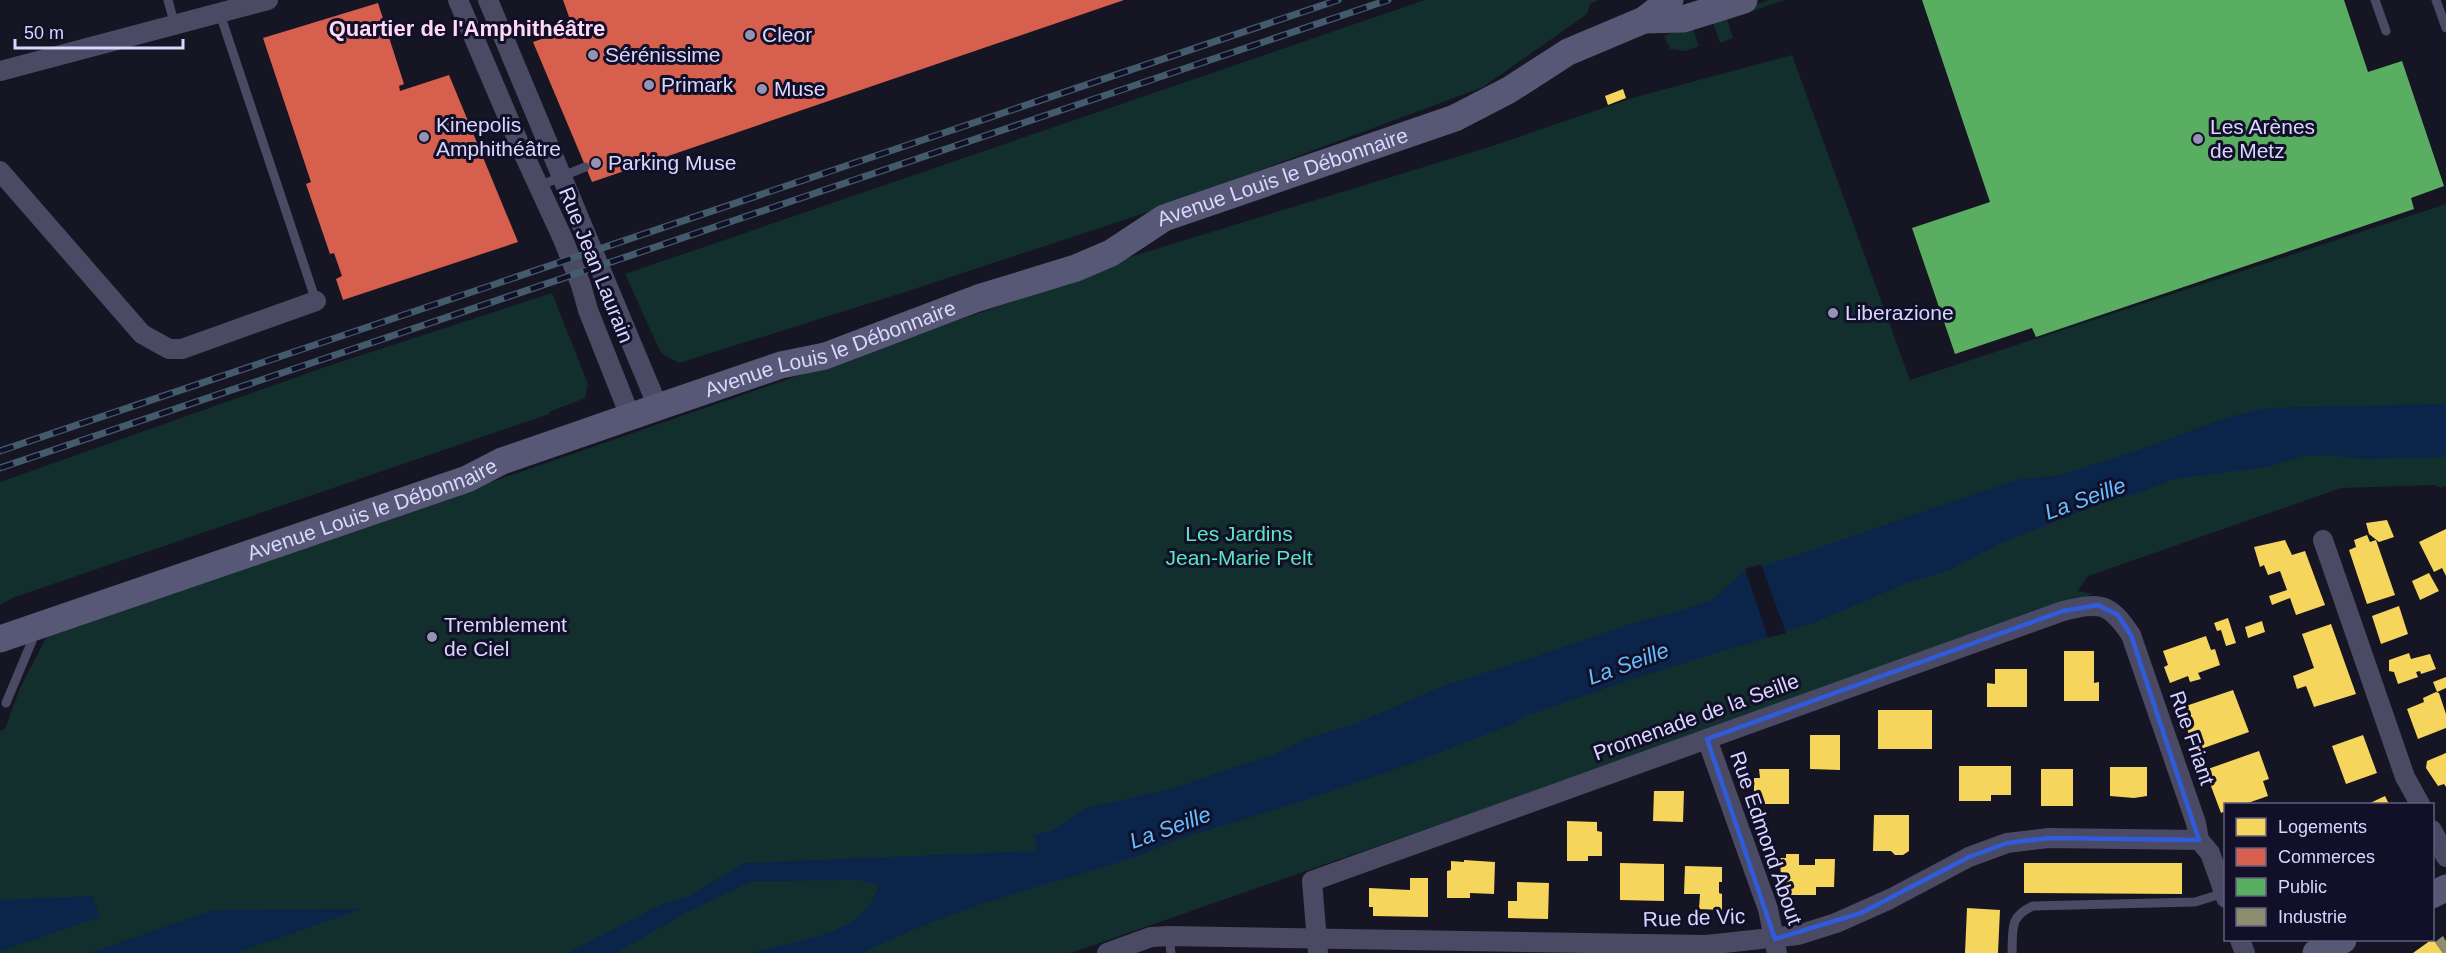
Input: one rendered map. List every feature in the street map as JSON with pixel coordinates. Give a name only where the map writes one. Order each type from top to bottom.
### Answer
[{"type":"street","points":[[0,71],[220,14],[248,3],[268,0]]},
{"type":"street","name":"Rue Jean Laurain","points":[[458,0],[581,285],[588,310],[630,416]]},
{"type":"street","name":"Rue Jean Laurain","points":[[488,0],[658,407]]},
{"type":"street","name":"Avenue Louis le Débonnaire","points":[[0,639],[467,479],[502,461],[630,416],[781,365],[825,356],[978,298],[1039,281],[1095,260],[1111,253],[1164,218],[1455,118],[1481,106],[1641,10],[1670,0]]},
{"type":"street","name":"Avenue Louis le Débonnaire","points":[[1641,10],[1683,19],[1744,0]]},
{"type":"street","points":[[0,171],[142,334],[169,349],[182,350],[316,301]]},
{"type":"street","points":[[2323,540],[2405,777],[2419,803]]},
{"type":"street","name":"Promenade de la Seille","points":[[1317,946],[1312,881],[2063,611],[2098,605]]},
{"type":"street","name":"Rue Friant","points":[[2098,605],[2118,615],[2131,635],[2196,823],[2199,840],[2210,853],[2224,892]]},
{"type":"street","name":"Rue Edmond About","points":[[1707,739],[1768,909],[1776,946]]},
{"type":"street","points":[[2434,832],[2446,857]]},
{"type":"street","name":"Rue de Vic","points":[[1170,945],[1706,945],[1740,948],[1776,946],[1798,935],[1861,913],[1890,900],[1969,857],[2007,843],[2049,838],[2199,840]]},
{"type":"street","points":[[1107,953],[1150,937],[1170,945]]},
{"type":"street","points":[[2316,953],[2339,941]]},
{"type":"lane","points":[[168,0],[174,26]]},
{"type":"lane","points":[[2375,0],[2386,31]]},
{"type":"lane","points":[[2436,0],[2446,28]]},
{"type":"lane","points":[[220,14],[316,301]]},
{"type":"lane","points":[[539,186],[585,167]]},
{"type":"lane","points":[[6,703],[32,641],[28,630]]},
{"type":"lane","points":[[2012,953],[2014,921],[2021,911],[2033,906],[2195,902],[2224,895]]},
{"type":"highlighted area","points":[[2098,605],[2118,615],[2131,635],[2199,840],[2049,838],[2007,843],[1969,857],[1861,913],[1775,939],[1707,739],[2063,611]]},
{"type":"green space","points":[[1425,0],[1599,0],[1590,4],[1587,14],[1483,87],[1151,211],[679,363],[661,353],[625,274]]},
{"type":"green space","points":[[1769,0],[1785,0],[1727,19],[1733,38],[1720,43],[1712,19]]},
{"type":"green space","points":[[1692,26],[1699,46],[1685,51],[1670,49],[1664,36]]},
{"type":"green space","name":"Les Jardins Jean-Marie Pelt","points":[[1792,55],[1910,380],[2446,204],[2446,487],[2441,488],[2434,485],[2341,488],[2088,576],[2077,591],[2093,594],[1071,953],[0,953],[0,731],[5,729],[20,688],[47,636],[1083,277],[1130,257],[1489,147],[1636,97]]},
{"type":"green space","points":[[552,293],[588,384],[585,398],[549,412],[549,414],[12,598],[0,605],[0,482],[331,365]]},
{"type":"water","name":"La Seille","points":[[2446,404],[2446,457],[2361,459],[2330,455],[2302,456],[2267,467],[2173,479],[2139,493],[2105,502],[2001,543],[1950,570],[1907,583],[1813,623],[1623,682],[1526,716],[1507,726],[1410,764],[1296,803],[1179,839],[1133,858],[986,902],[912,930],[861,953],[752,953],[826,934],[859,916],[871,903],[879,885],[858,880],[752,881],[686,913],[616,953],[568,953],[660,905],[691,895],[744,863],[1038,851],[1035,835],[1052,831],[1086,808],[1176,788],[1269,757],[1303,740],[1357,723],[1446,685],[1630,624],[1712,600],[1741,574],[2020,479],[2056,476],[2130,453],[2229,417],[2265,408]]},
{"type":"water","points":[[92,896],[100,917],[0,951],[0,900]]},
{"type":"water","points":[[362,909],[235,953],[90,953],[214,910]]},
{"type":"pier","points":[[1761,564],[1786,633],[1768,638],[1745,569]]},
{"type":"building: Logements","points":[[1623,89],[1626,98],[1608,105],[1605,96]]},
{"type":"building: Logements","points":[[2387,520],[2394,537],[2379,542],[2369,534],[2366,523]]},
{"type":"building: Logements","points":[[2446,529],[2446,576],[2442,568],[2434,572],[2419,542]]},
{"type":"building: Logements","points":[[2367,535],[2370,542],[2376,540],[2395,595],[2367,604],[2349,550],[2356,547],[2354,540]]},
{"type":"building: Logements","points":[[2285,540],[2292,555],[2305,551],[2325,605],[2296,615],[2290,598],[2272,605],[2269,596],[2287,590],[2280,571],[2268,575],[2264,565],[2260,567],[2254,547]]},
{"type":"building: Logements","points":[[2429,573],[2439,591],[2420,600],[2412,581]]},
{"type":"building: Logements","points":[[2399,606],[2408,634],[2381,644],[2372,616]]},
{"type":"building: Logements","points":[[2228,618],[2236,643],[2226,646],[2221,630],[2217,631],[2214,623]]},
{"type":"building: Logements","points":[[2262,621],[2265,632],[2248,638],[2245,627]]},
{"type":"building: Logements","points":[[2331,624],[2356,694],[2314,707],[2306,686],[2297,689],[2293,676],[2314,668],[2302,634]]},
{"type":"building: Logements","points":[[2206,636],[2211,650],[2215,649],[2220,665],[2198,673],[2201,679],[2190,682],[2188,676],[2170,683],[2164,667],[2168,665],[2163,651]]},
{"type":"building: Logements","points":[[2064,651],[2094,651],[2094,683],[2099,682],[2099,701],[2064,701]]},
{"type":"building: Logements","points":[[2409,653],[2411,659],[2430,654],[2436,669],[2421,674],[2420,671],[2416,672],[2418,677],[2398,684],[2394,672],[2389,671],[2389,660]]},
{"type":"building: Logements","points":[[1995,669],[2027,669],[2027,707],[1987,707],[1987,683],[1995,684]]},
{"type":"building: Logements","points":[[2446,677],[2446,688],[2437,692],[2433,682]]},
{"type":"building: Logements","points":[[2233,690],[2249,732],[2198,750],[2194,740],[2191,741],[2184,720],[2187,718],[2183,707]]},
{"type":"building: Logements","points":[[2436,692],[2439,693],[2446,714],[2446,728],[2418,739],[2407,709],[2424,702],[2423,698]]},
{"type":"building: Logements","points":[[1878,710],[1932,710],[1932,749],[1878,749]]},
{"type":"building: Logements","points":[[1810,735],[1840,735],[1840,770],[1810,769]]},
{"type":"building: Logements","points":[[2363,735],[2377,773],[2346,784],[2332,746]]},
{"type":"building: Logements","points":[[2259,751],[2269,779],[2263,781],[2268,796],[2248,803],[2224,803],[2224,812],[2221,813],[2205,770]]},
{"type":"building: Logements","points":[[2446,753],[2446,787],[2444,784],[2438,786],[2426,768],[2427,761]]},
{"type":"building: Logements","points":[[1959,766],[2011,766],[2011,795],[1991,795],[1991,801],[1959,801]]},
{"type":"building: Logements","points":[[2110,767],[2147,767],[2147,796],[2134,798],[2110,796]]},
{"type":"building: Logements","points":[[1759,769],[1789,769],[1789,804],[1754,804],[1754,778],[1760,778]]},
{"type":"building: Logements","points":[[2041,769],[2073,769],[2073,806],[2041,806]]},
{"type":"building: Logements","points":[[1654,791],[1684,791],[1683,822],[1653,821]]},
{"type":"building: Logements","points":[[2385,796],[2388,803],[2370,803]]},
{"type":"building: Logements","points":[[1874,815],[1909,815],[1909,851],[1903,855],[1895,855],[1891,851],[1873,851]]},
{"type":"building: Logements","points":[[1567,821],[1597,822],[1597,831],[1602,832],[1602,856],[1588,856],[1588,861],[1567,861]]},
{"type":"building: Logements","points":[[1786,854],[1799,854],[1799,865],[1815,865],[1815,859],[1835,859],[1834,887],[1816,887],[1816,895],[1786,895],[1786,879],[1781,879],[1780,858],[1786,858]]},
{"type":"building: Logements","points":[[1464,860],[1495,862],[1494,894],[1470,893],[1470,898],[1447,898],[1447,871],[1451,870],[1451,861],[1464,862]]},
{"type":"building: Logements","points":[[1620,863],[1664,864],[1664,901],[1620,900]]},
{"type":"building: Logements","points":[[2024,863],[2182,863],[2182,894],[2024,893]]},
{"type":"building: Logements","points":[[1685,866],[1722,867],[1719,893],[1722,894],[1722,910],[1699,909],[1700,894],[1684,894]]},
{"type":"building: Logements","points":[[1410,878],[1428,878],[1428,917],[1373,916],[1373,907],[1369,907],[1369,888],[1410,890]]},
{"type":"building: Logements","points":[[1517,882],[1549,883],[1548,919],[1508,918],[1508,901],[1517,901]]},
{"type":"building: Logements","points":[[1967,908],[2000,910],[1998,953],[1965,953]]},
{"type":"building: Logements","points":[[2434,940],[2443,953],[2413,953]]},
{"type":"building: Commerces","name":"Muse","points":[[563,0],[1124,0],[592,182],[533,42],[573,28]]},
{"type":"building: Commerces","points":[[378,3],[404,84],[399,86],[400,91],[449,75],[518,242],[343,300],[336,279],[342,276],[334,253],[330,254],[306,184],[311,182],[263,38]]},
{"type":"building: Public","name":"Les Arènes de Metz","points":[[1922,0],[2344,0],[2368,72],[2402,61],[2444,186],[2411,198],[2414,209],[2036,337],[2032,328],[1955,354],[1912,228],[1990,202]]},
{"type":"building: Industrie","points":[[2443,936],[2446,941],[2446,953],[2443,953],[2435,942]]},
{"type":"railway","points":[[0,451],[1338,0]]},
{"type":"railway","points":[[0,468],[1388,0]]},
{"type":"place","name":"Cleor","points":[[750,35]]},
{"type":"place","name":"Sérénissime","points":[[593,55]]},
{"type":"place","name":"Primark","points":[[649,85]]},
{"type":"place","name":"Muse","points":[[762,89]]},
{"type":"place","name":"Kinepolis Amphithéâtre","points":[[424,137]]},
{"type":"place","name":"Les Arènes de Metz","points":[[2198,139]]},
{"type":"place","name":"Parking Muse","points":[[596,163]]},
{"type":"place","name":"Liberazione","points":[[1833,313]]},
{"type":"place","name":"Tremblement de Ciel","points":[[432,637]]},
{"type":"district","name":"Quartier de l'Amphithéâtre","points":[[467,28]]}]
